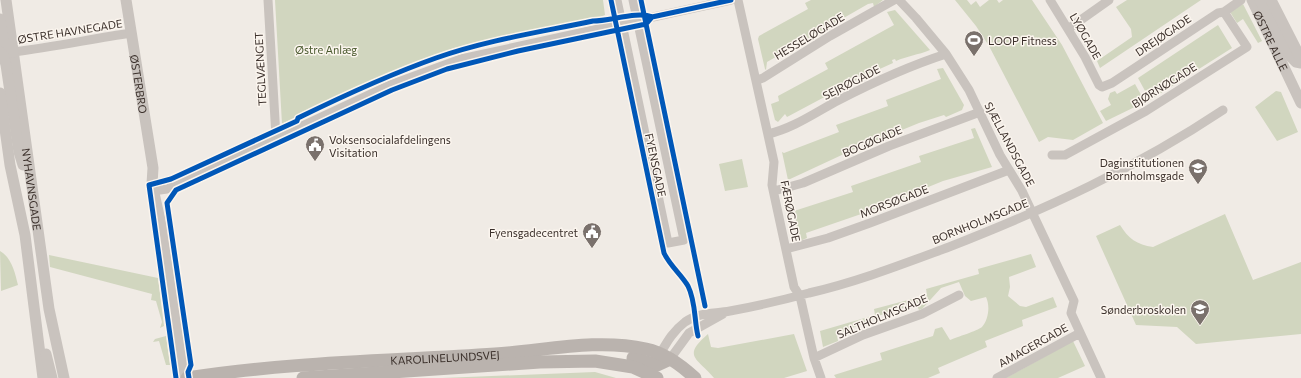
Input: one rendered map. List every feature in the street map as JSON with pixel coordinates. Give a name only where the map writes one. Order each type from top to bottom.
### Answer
[{"type":"main road","name":"KAROLINELUNDSVEJ","points":[[188,378],[234,371],[509,353],[594,345],[633,347],[661,367]]},
{"type":"main road","name":"KAROLINELUNDSVEJ","points":[[303,378],[540,362],[599,354],[624,356],[695,378]]},
{"type":"street","name":"NYHAVNSGADE","points":[[6,0],[10,32],[3,51],[33,202],[52,333],[64,378]]},
{"type":"street","name":"ØSTERBRO","points":[[126,0],[157,191],[179,345],[180,378]]},
{"type":"street","name":"TEGLVÆNGET","points":[[268,0],[276,134]]},
{"type":"street","name":"FYENSGADE","points":[[617,0],[668,243],[684,240],[633,0]]},
{"type":"street","points":[[157,191],[167,189],[276,134],[390,84],[461,60],[731,0]]},
{"type":"street","name":"FÆRØGADE","points":[[738,0],[774,162],[772,180],[794,287],[800,296],[814,358],[821,378]]},
{"type":"street","name":"HESSELØGADE","points":[[757,80],[763,78],[800,54],[894,0]]},
{"type":"street","name":"SJÆLLANDSGADE","points":[[899,0],[946,54],[980,112],[1000,154],[1018,182],[1074,301],[1071,312],[1101,378]]},
{"type":"street","name":"LYØGADE","points":[[1050,0],[1099,85]]},
{"type":"street","points":[[1068,29],[1109,0]]},
{"type":"street","name":"DREJØGADE","points":[[1099,85],[1107,87],[1218,13],[1224,12],[1241,0]]},
{"type":"street","name":"ØSTRE ALLE","points":[[1252,0],[1301,103]]},
{"type":"street","points":[[1260,0],[1294,45],[1294,61],[1301,63]]},
{"type":"street","name":"ØSTRE ALLE","points":[[1271,0],[1301,59]]},
{"type":"street","name":"BJØRNØGADE","points":[[1052,155],[1065,155],[1133,118],[1247,47],[1224,12]]},
{"type":"street","points":[[0,18],[3,51]]},
{"type":"street","name":"ØSTRE HAVNEGADE","points":[[3,51],[131,33]]},
{"type":"street","points":[[1285,67],[1294,45]]},
{"type":"street","name":"SEJRØGADE","points":[[768,134],[806,120],[860,89],[897,72],[946,54]]},
{"type":"street","name":"NYHAVNSGADE","points":[[0,93],[10,165],[25,235],[43,378]]},
{"type":"street","name":"BORNHOLMSGADE","points":[[661,367],[673,333],[685,322],[696,316],[728,312],[800,296],[912,261],[1032,213],[1127,169],[1167,147],[1223,110]]},
{"type":"street","name":"BOGØGADE","points":[[774,191],[803,183],[877,150],[980,112]]},
{"type":"street","name":"MORSØGADE","points":[[786,249],[870,223],[1009,170]]},
{"type":"street","name":"SALTHOLMSGADE","points":[[814,358],[863,335],[922,314],[959,294]]},
{"type":"street","points":[[35,310],[52,378]]},
{"type":"street","name":"AMAGERGADE","points":[[997,378],[1080,333]]},
{"type":"street","name":"ØSTERBRO","points":[[179,345],[187,366],[188,378]]},
{"type":"green space","name":"Østre Anlæg","points":[[275,0],[603,0],[605,15],[592,20],[454,48],[374,79],[282,124]]},
{"type":"green space","points":[[811,0],[883,0],[874,7],[873,3],[868,4],[767,62],[766,70],[758,39],[759,36],[808,9],[805,3]]},
{"type":"green space","points":[[955,0],[967,0],[971,5],[976,1],[980,7],[989,0],[997,0],[999,3],[1003,0],[1032,0],[1062,45],[1103,123],[1073,140],[1048,137],[1039,142],[989,46],[976,26]]},
{"type":"green space","points":[[1127,0],[1201,0],[1100,68],[1097,61],[1132,37],[1131,29],[1116,7]]},
{"type":"green space","points":[[1243,4],[1262,41],[1258,43],[1243,19],[1237,23],[1230,12]]},
{"type":"green space","points":[[895,10],[930,50],[896,61],[895,59],[892,60],[893,63],[862,77],[787,117],[785,114],[778,122],[775,120],[771,104],[779,101],[778,96],[828,69],[825,63],[894,25],[887,12]]},
{"type":"green space","points":[[1218,25],[1232,48],[1150,100],[1138,78]]},
{"type":"green space","points":[[943,68],[964,105],[962,110],[946,117],[944,115],[919,123],[863,146],[862,143],[858,145],[859,147],[788,180],[782,152],[784,153],[839,132],[836,125],[888,106],[886,100],[941,79],[937,69]]},
{"type":"green space","points":[[1135,84],[1145,102],[1106,121],[1100,111],[1111,105],[1108,99],[1110,93],[1115,91],[1117,94]]},
{"type":"green space","points":[[1276,91],[1281,92],[1298,132],[1277,141],[1255,107]]},
{"type":"green space","points":[[975,128],[992,167],[943,181],[867,212],[806,233],[807,238],[800,241],[794,211],[853,192],[851,186],[921,162],[919,156],[974,138],[971,129]]},
{"type":"green space","points":[[742,159],[748,187],[725,191],[719,164]]},
{"type":"green space","points":[[1225,214],[1253,280],[1301,262],[1301,334],[1196,344],[1177,327],[1136,325],[1096,236],[1120,225],[1126,234],[1138,243],[1153,247]]},
{"type":"green space","points":[[0,251],[10,262],[18,285],[1,291]]},
{"type":"green space","points":[[1031,254],[1036,267],[1009,277],[1010,287],[1008,296],[1020,306],[1026,307],[1053,297],[1057,307],[1022,320],[1023,326],[985,341],[987,347],[938,368],[940,373],[928,378],[836,378],[834,375],[882,360],[880,353],[933,336],[935,329],[942,327],[950,340],[979,329],[986,320],[988,308],[987,300],[986,297],[971,301],[965,296],[959,282],[941,288],[922,309],[919,310],[916,304],[881,315],[837,335],[838,341],[823,347],[820,331],[875,315],[874,309],[927,295],[926,289],[979,274],[978,269]]},
{"type":"green space","points":[[49,255],[158,278],[164,326],[160,328],[162,322],[156,301],[151,300],[152,294],[50,267]]},
{"type":"green space","points":[[708,334],[711,347],[718,348],[794,334],[807,371],[784,378],[714,378],[698,361],[694,353],[695,348]]},
{"type":"green space","points":[[166,336],[170,365],[166,365],[159,341],[153,342],[155,339]]},
{"type":"green space","points":[[1073,341],[1085,366],[1058,378],[1006,378]]},
{"type":"green space","points":[[595,372],[616,378],[442,378]]},
{"type":"cycle path","points":[[611,0],[664,253],[691,292],[698,336]]},
{"type":"cycle path","points":[[641,0],[705,306]]},
{"type":"cycle path","points":[[652,17],[731,0]]},
{"type":"cycle path","points":[[176,378],[149,185],[171,179],[297,121],[298,118],[349,94],[401,71],[436,58],[494,41],[593,21],[639,15],[652,17]]},
{"type":"cycle path","points":[[189,378],[188,372],[191,365],[167,203],[176,190],[392,90],[447,69],[518,51],[646,24],[652,17]]},
{"type":"place","name":"LOOP Fitness","points":[[974,57]]},
{"type":"place","name":"Voksensocialafdelingens Visitation","points":[[315,162]]},
{"type":"place","name":"Daginstitutionen Bornholmsgade","points":[[1198,185]]},
{"type":"place","name":"Fyensgadecentret","points":[[592,249]]},
{"type":"place","name":"Sønderbroskolen","points":[[1200,326]]}]
